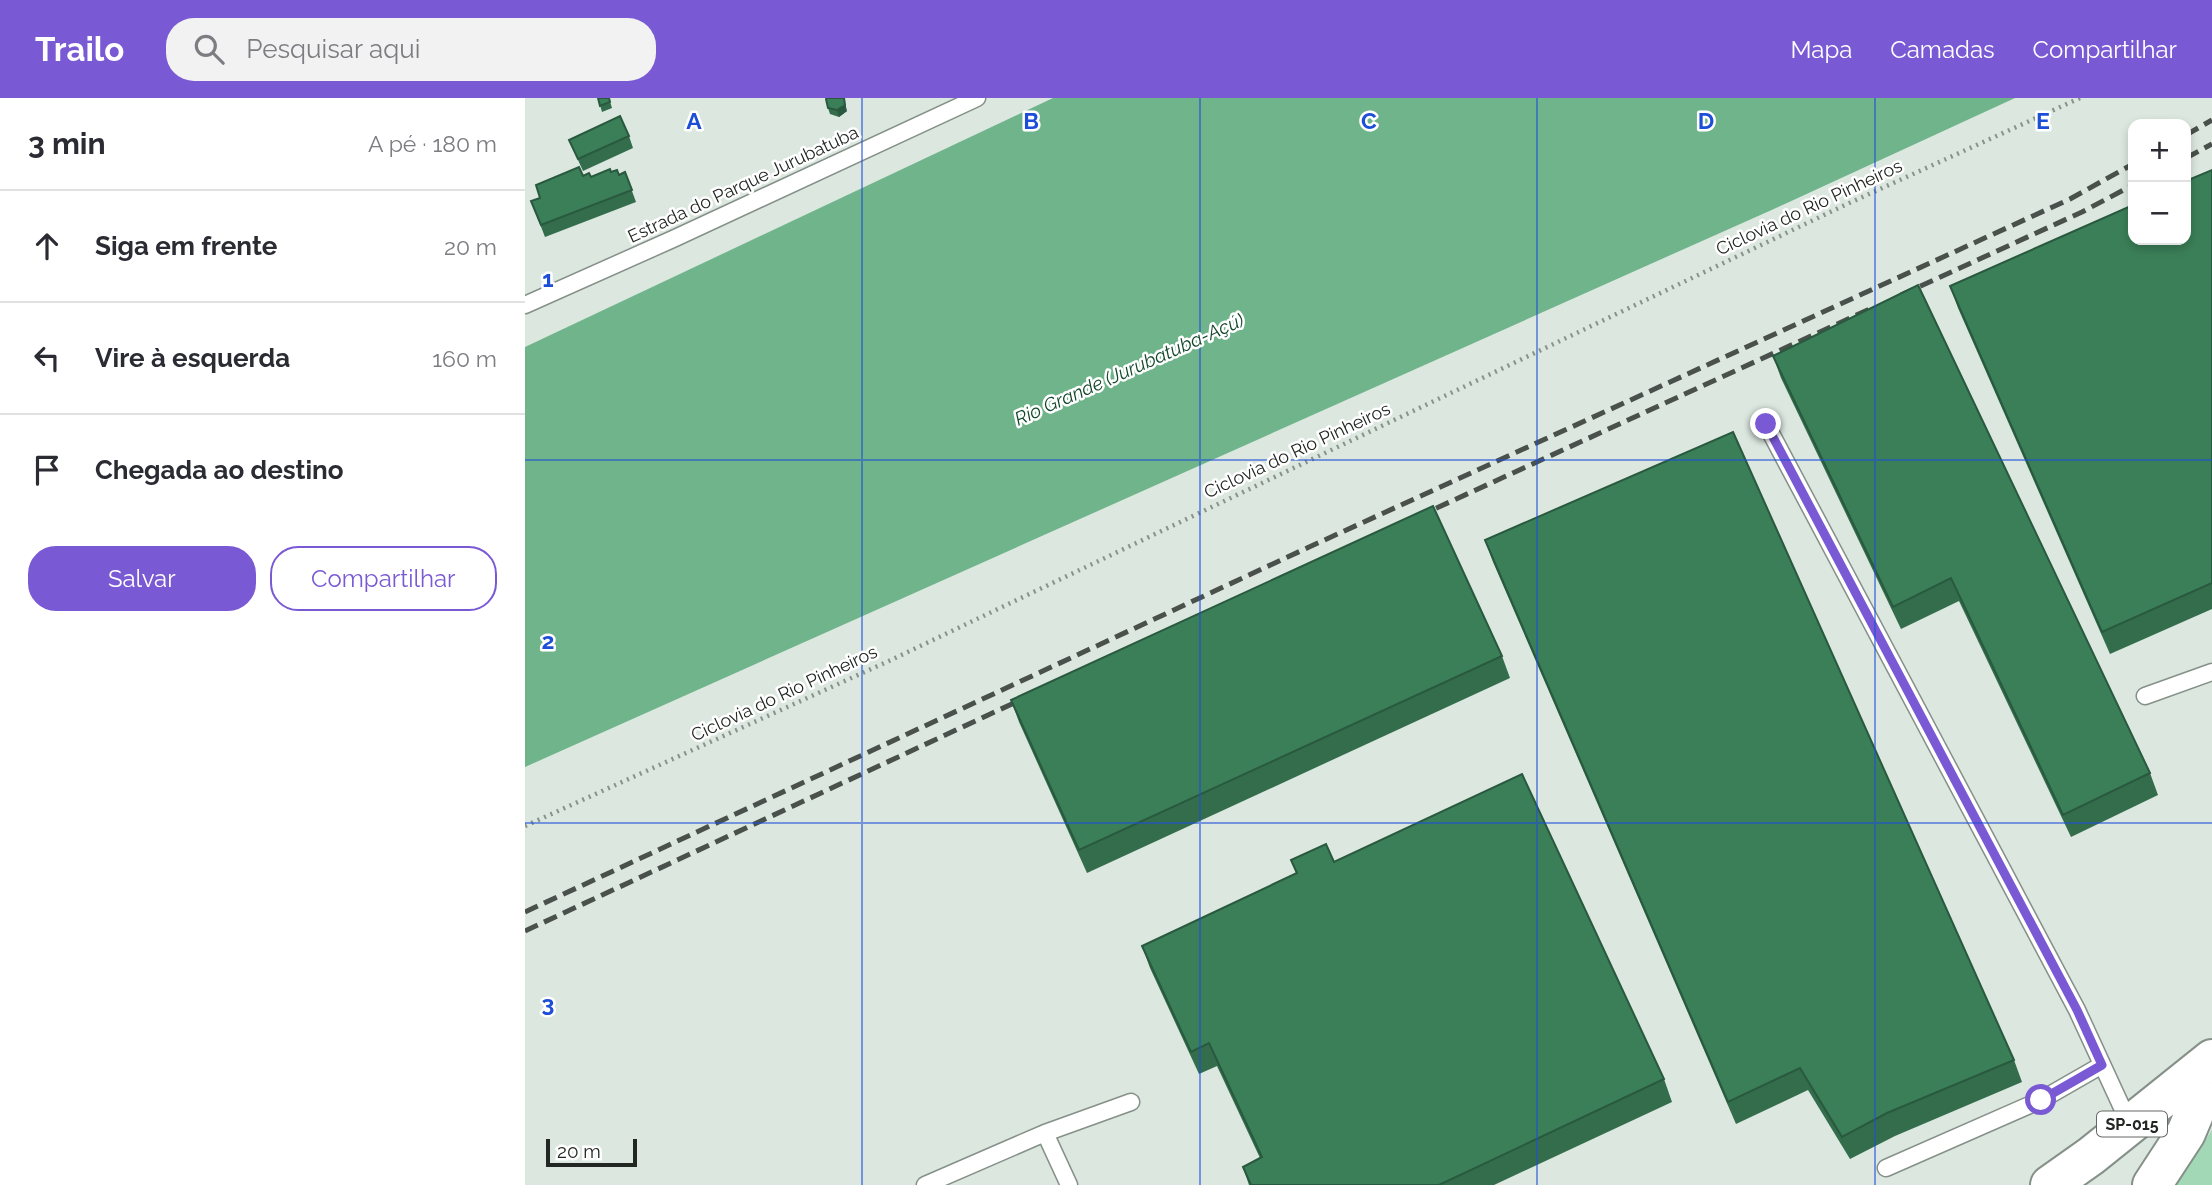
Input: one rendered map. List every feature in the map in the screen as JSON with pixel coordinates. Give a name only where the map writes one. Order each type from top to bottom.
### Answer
[{"type":"highway","name":"SP-015","points":[[2050,1185],[2212,1059]]},
{"type":"highway","points":[[2152,1185],[2186,1133],[2212,1071]]},
{"type":"lane","name":"Estrada do Parque Jurubatuba","points":[[525,305],[977,98]]},
{"type":"lane","points":[[1766,424],[2077,1010],[2130,1125]]},
{"type":"lane","points":[[2145,696],[2212,672]]},
{"type":"lane","points":[[1886,1168],[2041,1100],[2102,1065]]},
{"type":"lane","points":[[925,1185],[1045,1133],[1131,1102]]},
{"type":"lane","points":[[1045,1133],[1069,1185]]},
{"type":"path","name":"Ciclovia do Rio Pinheiros","points":[[525,826],[891,660],[1845,205],[2080,98]]},
{"type":"shaded area","points":[[2212,1130],[2212,1185],[2175,1185]]},
{"type":"water","name":"Rio Grande (Jurubatuba-Açú)","points":[[1053,98],[2015,98],[1787,203],[525,767],[525,347]]},
{"type":"building","points":[[598,98],[609,98],[610,102],[600,106]]},
{"type":"building","points":[[827,98],[844,98],[845,105],[837,110],[828,108]]},
{"type":"building","points":[[620,116],[629,136],[578,159],[569,140]]},
{"type":"building","points":[[579,167],[583,176],[589,173],[591,177],[610,169],[611,172],[617,170],[619,175],[625,172],[632,190],[541,225],[531,201],[540,198],[536,185]]},
{"type":"building","points":[[2212,170],[2212,583],[2102,632],[1950,286],[2128,207],[2128,245],[2191,245],[2191,179]]},
{"type":"building","points":[[1918,285],[2150,773],[2063,815],[1951,578],[1893,607],[1773,356]]},
{"type":"building","points":[[1733,432],[2014,1060],[1887,1113],[1842,1137],[1800,1068],[1728,1102],[1485,540]]},
{"type":"building","points":[[1433,506],[1502,656],[1079,850],[1011,700]]},
{"type":"building","points":[[1522,774],[1664,1079],[1439,1185],[1251,1185],[1243,1167],[1262,1157],[1209,1043],[1191,1052],[1142,946],[1297,873],[1291,860],[1326,844],[1334,862]]},
{"type":"railway","points":[[2191,132],[2212,120]]},
{"type":"railway","points":[[2191,155],[2212,144]]},
{"type":"railway","points":[[525,912],[1307,548],[2070,199],[2128,167]]},
{"type":"railway","points":[[1901,295],[2082,212],[2128,188]]},
{"type":"railway","points":[[1417,517],[1872,308]]},
{"type":"railway","points":[[525,931],[1029,696]]},
{"type":"route","points":[[1766,424],[2077,1010],[2102,1065],[2041,1100]]}]
